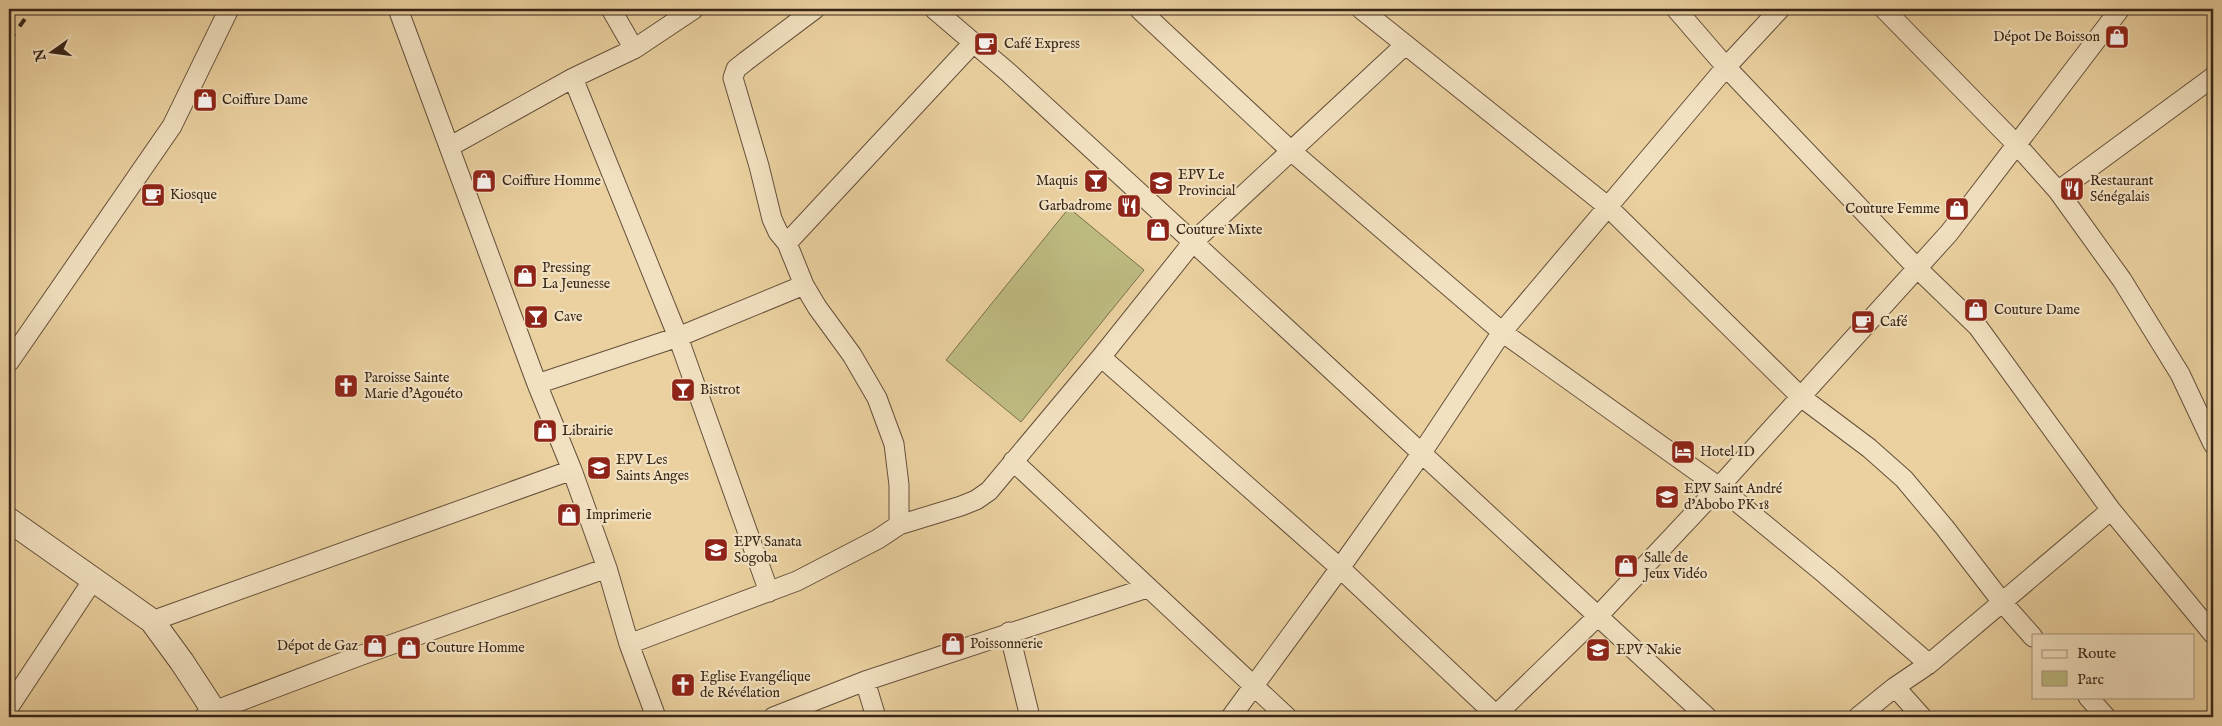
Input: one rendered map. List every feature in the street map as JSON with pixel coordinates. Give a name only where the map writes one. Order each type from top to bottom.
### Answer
[{"type":"street","points":[[9,362],[172,126],[229,9]]},
{"type":"street","points":[[398,9],[537,384],[572,470],[607,568],[629,644],[656,717]]},
{"type":"street","points":[[611,9],[634,49]]},
{"type":"street","points":[[449,147],[573,78],[634,49],[694,9]]},
{"type":"street","points":[[815,9],[746,61],[736,70],[733,78],[759,166],[772,220],[778,232],[787,243],[804,285],[817,307],[852,355],[877,398],[894,444],[899,485],[899,525]]},
{"type":"street","points":[[934,9],[974,42],[1194,242],[1420,454],[1707,717]]},
{"type":"street","points":[[1139,9],[1290,150],[1502,332],[1719,488],[1826,575],[1929,664]]},
{"type":"street","points":[[1361,9],[1607,206],[1801,397],[1869,448],[1904,479],[1945,528],[2002,602],[2032,636]]},
{"type":"street","points":[[1676,9],[1726,67],[1917,268],[1964,312],[1991,342],[2111,510],[2213,634]]},
{"type":"street","points":[[1230,717],[1340,568],[1502,332],[1726,67],[1780,9]]},
{"type":"street","points":[[1884,9],[2018,145],[2058,191],[2122,280],[2209,419],[2213,444]]},
{"type":"street","points":[[1101,357],[1340,568],[1496,716],[1598,616],[1719,488],[1949,233],[2018,145],[2114,11]]},
{"type":"street","points":[[787,243],[974,42]]},
{"type":"street","points":[[629,644],[769,592],[821,570],[878,539],[899,525],[976,500],[989,491],[1194,242],[1290,150],[1405,45]]},
{"type":"street","points":[[2058,191],[2213,77]]},
{"type":"street","points":[[573,78],[678,337],[769,592]]},
{"type":"street","points":[[537,384],[678,337],[804,285]]},
{"type":"street","points":[[1013,461],[1287,717]]},
{"type":"street","points":[[152,621],[572,470]]},
{"type":"street","points":[[1858,717],[1895,687],[1929,664],[2111,510]]},
{"type":"street","points":[[9,520],[152,621],[182,662],[212,715],[359,656],[607,568]]},
{"type":"street","points":[[9,707],[92,580]]},
{"type":"street","points":[[773,717],[864,681],[1147,588]]},
{"type":"street","points":[[1009,632],[1030,717]]},
{"type":"street","points":[[864,681],[876,717]]},
{"type":"street","points":[[1895,687],[1922,717]]},
{"type":"street","points":[[2089,698],[2106,717]]},
{"type":"green space","points":[[1069,208],[1144,270],[1021,422],[946,360]]},
{"type":"railway","points":[[9,41],[32,9]]},
{"type":"place","name":"Dépot De Boisson","points":[[2117,37]]},
{"type":"place","name":"Café Express","points":[[986,44]]},
{"type":"place","name":"Coiffure Dame","points":[[205,100]]},
{"type":"place","name":"Coiffure Homme","points":[[484,181]]},
{"type":"place","name":"Maquis","points":[[1096,181]]},
{"type":"place","name":"EPV Le Provincial","points":[[1161,183]]},
{"type":"place","name":"Restaurant Sénégalais","points":[[2072,189]]},
{"type":"place","name":"Kiosque","points":[[153,195]]},
{"type":"place","name":"Garbadrome","points":[[1129,206]]},
{"type":"place","name":"Couture Femme","points":[[1957,209]]},
{"type":"place","name":"Couture Mixte","points":[[1158,230]]},
{"type":"place","name":"Pressing La Jeunesse","points":[[525,276]]},
{"type":"place","name":"Couture Dame","points":[[1976,310]]},
{"type":"place","name":"Cave","points":[[536,317]]},
{"type":"place","name":"Café","points":[[1863,322]]},
{"type":"place","name":"Paroisse Sainte Marie d’Agouéto","points":[[346,386]]},
{"type":"place","name":"Bistrot","points":[[683,390]]},
{"type":"place","name":"Librairie","points":[[545,431]]},
{"type":"place","name":"Hotel ID","points":[[1683,452]]},
{"type":"place","name":"EPV Les Saints Anges","points":[[599,468]]},
{"type":"place","name":"EPV Saint André d'Abobo PK 18","points":[[1667,497]]},
{"type":"place","name":"Imprimerie","points":[[569,515]]},
{"type":"place","name":"EPV Sanata Sogoba","points":[[716,550]]},
{"type":"place","name":"Salle de Jeux Vidéo","points":[[1626,566]]},
{"type":"place","name":"Poissonnerie","points":[[953,644]]},
{"type":"place","name":"Dépot de Gaz","points":[[375,646]]},
{"type":"place","name":"Couture Homme","points":[[409,648]]},
{"type":"place","name":"EPV Nakie","points":[[1598,650]]},
{"type":"place","name":"Eglise Evangélique de Révélation","points":[[683,685]]}]
